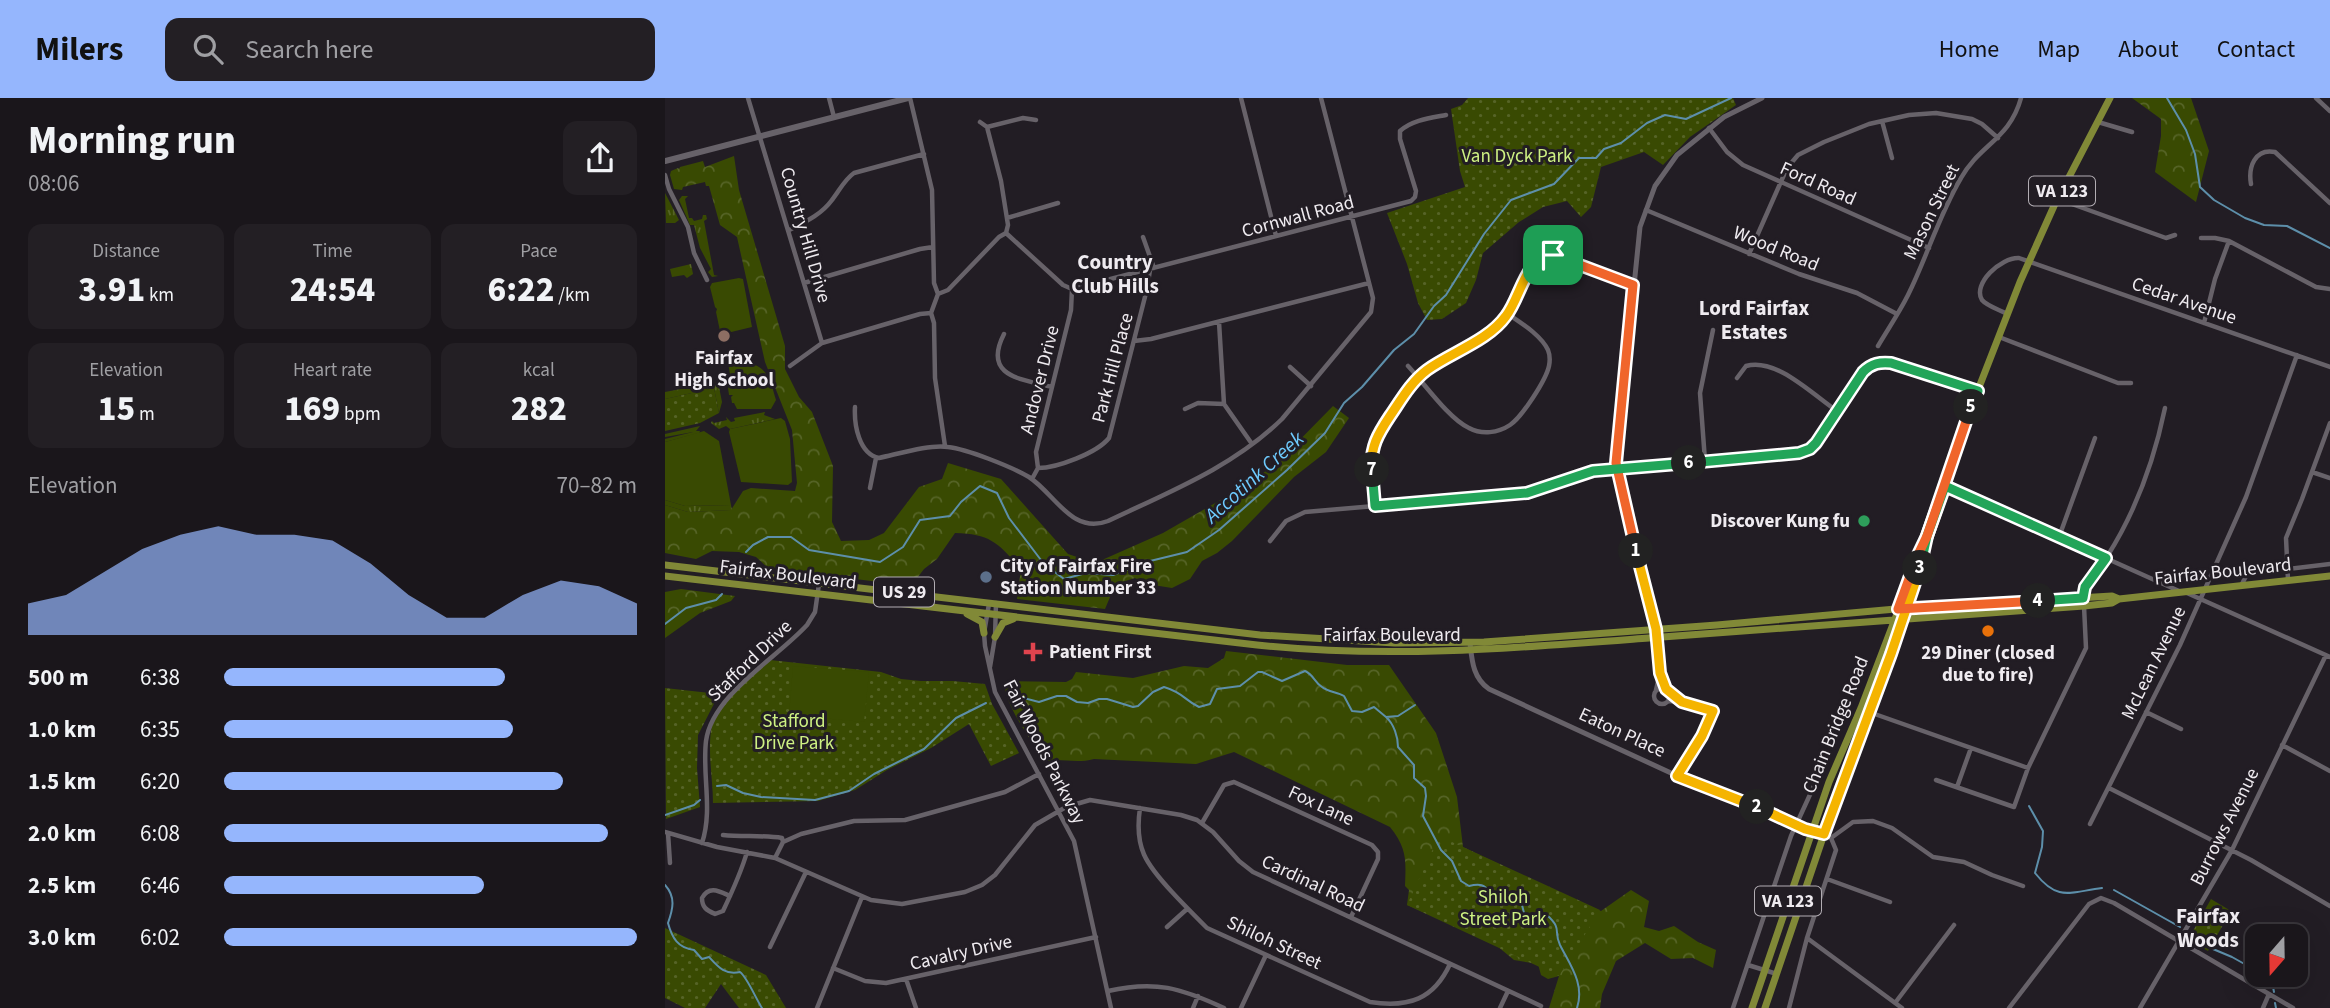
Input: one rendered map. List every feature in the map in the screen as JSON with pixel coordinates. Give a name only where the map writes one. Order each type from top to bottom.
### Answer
[{"type":"main road","points":[[665,161],[909,98]]},
{"type":"main road","name":"Chain Bridge Road","points":[[1765,1008],[1828,836],[1902,608],[1921,565],[1927,536],[1978,391],[2029,262],[2108,98]]},
{"type":"main road","name":"Fairfax Boulevard","points":[[665,565],[1293,638],[1470,647]]},
{"type":"main road","name":"Fairfax Boulevard","points":[[665,576],[1305,650],[1388,653],[1898,620],[2083,602]]},
{"type":"main road","name":"Fairfax Boulevard","points":[[1657,634],[1902,608],[2112,603],[2119,599],[2330,576]]},
{"type":"main road","points":[[953,610],[978,619],[983,625],[984,633]]},
{"type":"main road","points":[[995,637],[1003,623],[1019,617]]},
{"type":"main road","name":"Chain Bridge Road","points":[[1752,1008],[1830,780],[1898,620]]},
{"type":"main road","points":[[1830,780],[1840,769],[1861,719],[1869,712]]},
{"type":"street","name":"Country Hill Drive","points":[[748,98],[822,343]]},
{"type":"street","points":[[829,98],[834,117]]},
{"type":"street","points":[[909,98],[932,190],[933,283],[939,294]]},
{"type":"street","points":[[1241,98],[1276,236]]},
{"type":"street","points":[[855,407],[855,422],[864,448],[876,457],[945,446],[1032,479],[1075,519],[1090,525],[1101,524],[1217,468],[1282,419],[1371,312],[1373,298],[1321,98]]},
{"type":"street","points":[[1677,776],[1715,711],[1682,702],[1668,701],[1660,704],[1654,697],[1660,673],[1657,634],[1617,469],[1638,241],[1645,210],[1655,186],[1671,162],[1709,128],[1762,98]]},
{"type":"street","name":"Mason Street","points":[[1878,346],[1897,314],[1962,176],[2011,123],[2021,98]]},
{"type":"street","points":[[2316,98],[2330,111]]},
{"type":"street","points":[[1749,254],[1787,168],[1802,153],[1844,133],[1921,113],[1953,114],[1977,121],[1999,138]]},
{"type":"street","name":"Cornwall Road","points":[[1072,289],[1414,199],[1416,191],[1400,131],[1423,119],[1446,115]]},
{"type":"street","points":[[987,127],[1023,118],[1036,120]]},
{"type":"street","points":[[1882,121],[1892,158]]},
{"type":"street","points":[[979,122],[987,127],[1001,181],[1007,218],[1006,233]]},
{"type":"street","points":[[2098,122],[2132,132]]},
{"type":"street","name":"Ford Road","points":[[1709,128],[1737,161],[1780,183],[1929,248]]},
{"type":"street","points":[[2251,184],[2249,175],[2253,161],[2260,153],[2270,151],[2278,154],[2329,199]]},
{"type":"street","points":[[789,230],[820,213],[845,180],[854,173],[924,154]]},
{"type":"street","points":[[665,175],[707,280]]},
{"type":"street","points":[[2058,199],[2166,238],[2175,235]]},
{"type":"street","points":[[1007,218],[1058,203]]},
{"type":"street","name":"Wood Road","points":[[1645,210],[1800,274],[1857,293],[1897,314]]},
{"type":"street","points":[[1006,233],[1063,285],[1072,289]]},
{"type":"street","points":[[945,446],[935,378],[932,313],[939,294],[948,290],[1006,233]]},
{"type":"street","points":[[1143,237],[1152,269]]},
{"type":"street","points":[[2201,238],[2215,237],[2229,241],[2316,287],[2330,289]]},
{"type":"street","points":[[2204,323],[2215,279],[2229,241]]},
{"type":"street","points":[[804,283],[933,247]]},
{"type":"street","points":[[1375,506],[1371,454],[1374,442],[1403,396],[1419,377],[1491,330],[1508,313],[1532,267],[1539,260],[1547,256],[1557,256],[1633,285]]},
{"type":"street","points":[[2008,314],[1983,301],[1981,289],[1990,271],[2008,258],[2029,262]]},
{"type":"street","name":"Cedar Avenue","points":[[2029,262],[2330,367]]},
{"type":"street","name":"Park Hill Place","points":[[1038,468],[1058,465],[1097,449],[1105,442],[1113,426],[1152,269]]},
{"type":"street","points":[[1134,341],[1151,339],[1369,283]]},
{"type":"street","name":"Andover Drive","points":[[1032,479],[1038,468],[1036,452],[1071,310],[1072,289]]},
{"type":"street","points":[[790,366],[822,343],[920,314],[932,313]]},
{"type":"street","points":[[1408,366],[1457,421],[1468,428],[1490,432],[1511,424],[1520,416],[1544,378],[1550,359],[1542,341],[1508,313]]},
{"type":"street","points":[[1219,322],[1224,404],[1252,444]]},
{"type":"street","points":[[1705,461],[1700,393],[1713,330]]},
{"type":"street","points":[[1004,334],[999,348],[999,366],[1003,372],[1011,377],[1052,387]]},
{"type":"street","points":[[1999,337],[2118,383],[2131,383]]},
{"type":"street","name":"McLean Avenue","points":[[2091,824],[2204,591],[2253,478],[2297,355]]},
{"type":"street","points":[[1270,541],[1286,522],[1300,513],[1527,493],[1582,473],[1804,452],[1816,443],[1863,372],[1878,363],[1891,363],[1978,391]]},
{"type":"street","points":[[1737,378],[1746,366],[1760,364],[1783,372],[1837,411]]},
{"type":"street","points":[[1290,368],[1311,386]]},
{"type":"street","points":[[1185,409],[1198,403],[1224,404]]},
{"type":"street","points":[[1936,780],[2014,807],[2028,768],[2086,648],[2083,602],[2085,587],[2106,558],[2132,513],[2156,451],[2165,408]]},
{"type":"street","points":[[2288,581],[2285,538],[2330,423]]},
{"type":"street","points":[[2059,537],[2095,438]]},
{"type":"street","points":[[870,488],[876,457]]},
{"type":"street","points":[[2312,472],[2330,478]]},
{"type":"street","points":[[1945,486],[2328,656]]},
{"type":"street","points":[[2241,587],[2247,574],[2330,564]]},
{"type":"street","name":"Stafford Drive","points":[[702,843],[708,815],[706,740],[712,719],[726,700],[807,625],[815,612],[819,583]]},
{"type":"street","name":"Fair Woods Parkway","points":[[992,603],[984,633],[990,671],[1003,710],[1059,811],[1076,849],[1111,1008]]},
{"type":"street","name":"Fair Woods Parkway","points":[[990,671],[997,615],[992,603]]},
{"type":"street","name":"Eaton Place","points":[[1470,647],[1475,672],[1487,688],[1677,776],[1828,836]]},
{"type":"street","name":"Burrows Avenue","points":[[2140,1008],[2232,850],[2328,656]]},
{"type":"street","points":[[1660,673],[1668,701]]},
{"type":"street","points":[[1657,690],[1667,691],[1682,702]]},
{"type":"street","points":[[1869,712],[2028,768]]},
{"type":"street","points":[[2146,712],[2181,729]]},
{"type":"street","points":[[2282,745],[2330,771]]},
{"type":"street","points":[[1957,788],[1971,748]]},
{"type":"street","points":[[775,858],[783,842],[801,834],[853,821],[905,820],[1005,792],[1039,774]]},
{"type":"street","name":"Chain Bridge Road","points":[[1733,1008],[1796,825],[1818,775]]},
{"type":"street","name":"Fox Lane","points":[[1202,822],[1224,785],[1234,782],[1372,845],[1378,852],[1378,859],[1351,917]]},
{"type":"street","points":[[2109,788],[2232,850],[2330,906]]},
{"type":"street","name":"Cardinal Road","points":[[667,833],[775,858],[862,897],[880,903],[902,904],[976,888],[995,875],[1032,827],[1077,802],[1090,800],[1181,814],[1202,822],[1251,870],[1541,1006]]},
{"type":"street","name":"Shiloh Street","points":[[1140,808],[1138,831],[1144,857],[1155,874],[1207,928],[1370,1002],[1391,1007],[1411,1005],[1427,996],[1440,983],[1450,964]]},
{"type":"street","points":[[1789,1008],[1807,938],[1836,850],[1828,836],[1853,822],[1873,821],[1892,828],[1933,857],[1964,862],[2023,886]]},
{"type":"street","points":[[667,833],[670,863]]},
{"type":"street","points":[[723,835],[757,838],[770,836],[782,838],[783,842]]},
{"type":"street","points":[[730,896],[714,889],[708,890],[702,898],[702,904],[707,911],[715,914],[723,911],[730,896],[742,870],[747,852]]},
{"type":"street","points":[[770,947],[806,872]]},
{"type":"street","points":[[1827,879],[1890,902]]},
{"type":"street","points":[[817,1008],[862,897]]},
{"type":"street","points":[[2009,1008],[2096,898],[2108,900],[2293,1008]]},
{"type":"street","points":[[1167,927],[1187,908]]},
{"type":"street","points":[[1895,1003],[1954,925]]},
{"type":"street","name":"Cavalry Drive","points":[[833,968],[870,982],[886,983],[1096,937]]},
{"type":"street","points":[[1807,938],[1902,1008]]},
{"type":"street","points":[[1241,1008],[1266,955]]},
{"type":"street","points":[[1748,965],[1777,974]]},
{"type":"street","points":[[906,979],[916,1008]]},
{"type":"street","points":[[1108,991],[1128,986],[1170,987],[1224,1008]]},
{"type":"street","points":[[1500,1008],[1508,991]]},
{"type":"street","points":[[2263,1008],[2269,994]]},
{"type":"street","points":[[1193,1008],[1198,996]]},
{"type":"green space","name":"Van Dyck Park","points":[[1468,98],[1733,98],[1736,105],[1690,137],[1663,165],[1644,152],[1601,167],[1591,207],[1581,217],[1567,201],[1543,207],[1519,222],[1483,253],[1466,303],[1442,319],[1427,320],[1418,303],[1407,264],[1387,213],[1465,187],[1451,109],[1462,105]]},
{"type":"green space","points":[[2132,98],[2191,98],[2209,151],[2196,202],[2155,172],[2161,119]]},
{"type":"green space","points":[[734,156],[739,190],[785,346],[785,369],[799,397],[812,412],[833,466],[832,522],[841,541],[869,540],[884,533],[919,487],[942,479],[948,463],[1001,479],[1068,554],[1083,559],[1102,560],[1163,533],[1250,483],[1280,460],[1333,406],[1349,418],[1326,452],[1294,477],[1232,541],[1202,561],[1190,579],[1172,588],[1147,584],[1135,578],[1122,582],[1113,590],[1105,609],[1017,599],[1021,569],[993,542],[977,535],[955,533],[937,559],[924,569],[911,586],[768,568],[756,557],[739,552],[712,551],[696,559],[665,553],[665,505],[688,512],[731,510],[743,491],[751,488],[795,491],[797,483],[792,430],[765,362],[737,237],[720,225],[709,186],[706,186],[705,182],[683,187],[682,190],[674,189],[670,175],[671,171],[680,167],[703,161],[705,167]]},
{"type":"green space","points":[[665,193],[679,220],[675,223],[666,223]]},
{"type":"green space","points":[[682,196],[688,196],[685,199],[689,218],[694,221],[706,215],[707,219],[704,221],[714,275],[718,276],[712,277],[708,272],[711,269],[700,248],[694,225],[690,225],[679,200]]},
{"type":"green space","points":[[691,264],[693,274],[687,278],[684,275],[672,277],[670,269]]},
{"type":"green space","points":[[743,279],[752,327],[723,334],[710,287],[712,283]]},
{"type":"green space","points":[[739,361],[756,365],[769,378],[776,400],[771,409],[737,409],[732,403],[733,395],[729,395],[727,381],[731,380],[728,363]]},
{"type":"green space","points":[[718,382],[722,402],[719,413],[714,388],[665,399],[665,392]]},
{"type":"green space","points":[[714,388],[719,413],[700,423],[665,431],[665,399]]},
{"type":"green space","points":[[765,412],[764,415],[775,419],[730,429],[726,426],[719,429],[711,423],[727,420],[726,417],[731,422],[735,421],[734,418]]},
{"type":"green space","points":[[781,418],[785,421],[790,439],[792,482],[788,485],[741,482],[730,429]]},
{"type":"green space","points":[[700,426],[696,431],[700,431],[699,433],[665,442],[665,439],[693,432],[665,437],[665,434]]},
{"type":"green space","points":[[704,431],[719,441],[731,505],[685,506],[665,500],[665,442]]},
{"type":"green space","points":[[665,500],[685,506],[731,505],[732,510],[688,512],[665,505]]},
{"type":"green space","points":[[681,589],[735,596],[731,601],[700,613],[665,638],[665,592]]},
{"type":"green space","points":[[1226,651],[1347,665],[1389,665],[1436,733],[1457,797],[1463,847],[1601,911],[1631,890],[1649,901],[1644,927],[1659,931],[1674,926],[1716,950],[1713,968],[1693,958],[1671,959],[1645,943],[1616,961],[1602,994],[1600,1008],[1549,1008],[1559,976],[1548,979],[1541,975],[1538,964],[1514,960],[1491,941],[1407,905],[1409,890],[1405,886],[1404,855],[1400,841],[1390,827],[1234,752],[1196,764],[1094,759],[1045,761],[1019,722],[1005,690],[1005,681],[1066,682],[1072,679],[1076,672],[1133,678],[1184,666],[1208,668],[1224,658]]},
{"type":"green space","name":"Stafford Drive Park","points":[[770,660],[881,672],[901,679],[985,684],[992,704],[1019,753],[991,766],[969,724],[855,790],[818,801],[713,803],[710,736],[715,714],[732,693]]},
{"type":"green space","points":[[793,666],[869,672],[864,722],[789,715]]},
{"type":"green space","points":[[665,688],[719,694],[698,735],[700,807],[666,819]]},
{"type":"green space","name":"Shiloh Street Park","points":[[1439,836],[1600,910],[1559,976],[1407,905]]},
{"type":"green space","points":[[2211,899],[2231,911],[2208,951],[2188,940]]},
{"type":"green space","points":[[665,928],[766,975],[786,1008],[739,1008],[721,984],[705,1008],[685,1008],[665,998]]},
{"type":"waterway","name":"Accotink Creek","points":[[746,552],[768,537],[791,537],[809,550],[880,562],[903,547],[920,520],[950,516],[961,502],[980,486],[997,493],[1009,518],[1044,564],[1064,579],[1086,573],[1113,575],[1146,562],[1187,552],[1219,530],[1325,433],[1344,403],[1362,387],[1394,350],[1414,334],[1434,306],[1446,295],[1484,234],[1511,200],[1554,184],[1579,158],[1596,158],[1604,149],[1621,143],[1647,123],[1665,115],[1686,119],[1731,98]]},
{"type":"waterway","points":[[2167,98],[2186,130],[2195,154],[2200,187],[2214,200],[2245,218],[2264,225],[2287,226],[2330,248]]},
{"type":"waterway","name":"Accotink Creek","points":[[665,624],[686,608],[716,600],[722,594]]},
{"type":"waterway","points":[[1008,694],[1039,702],[1057,696],[1088,703],[1107,699],[1133,707],[1164,687],[1199,707],[1210,704],[1217,689],[1240,686],[1258,672],[1282,681],[1305,671],[1324,689],[1344,696],[1352,711],[1362,712],[1374,707],[1386,717],[1398,716],[1415,705]]},
{"type":"waterway","points":[[717,786],[726,785],[761,797],[815,800],[849,791],[874,774],[924,749],[956,718],[986,703]]},
{"type":"waterway","points":[[1386,717],[1395,731],[1398,747],[1414,765],[1414,778],[1425,788],[1423,816],[1441,850],[1452,861],[1461,881],[1469,886],[1484,886],[1499,900],[1515,893],[1520,897],[1524,913],[1547,915],[1555,924],[1560,945],[1578,983],[1577,1008]]},
{"type":"waterway","points":[[665,815],[694,805],[700,800]]},
{"type":"waterway","points":[[2029,806],[2043,831],[2035,873],[2043,882],[2058,892],[2065,893],[2102,888]]},
{"type":"waterway","points":[[665,885],[673,903],[668,923],[677,941],[694,950],[702,959],[709,957],[723,970],[740,972],[762,1008]]},
{"type":"waterway","points":[[2114,890],[2180,927]]},
{"type":"waterway","points":[[2189,933],[2201,944],[2245,964]]},
{"type":"waterway","points":[[2273,987],[2274,992]]},
{"type":"waterway","points":[[2275,1003],[2276,1008]]},
{"type":"place","name":"Fairfax High School","points":[[724,336]]},
{"type":"place","name":"Discover Kung fu","points":[[1864,521]]},
{"type":"place","name":"City of Fairfax Fire Station Number 33","points":[[986,577]]},
{"type":"place","name":"29 Diner (closed due to fire)","points":[[1988,631]]},
{"type":"place","name":"Patient First","points":[[1033,652]]},
{"type":"district","name":"Country Club Hills","points":[[1115,274]]},
{"type":"district","name":"Lord Fairfax Estates","points":[[1754,320]]},
{"type":"district","name":"Fairfax Woods","points":[[2208,928]]},
{"type":"route","points":[[1553,255],[1536,262],[1508,313],[1495,327],[1428,370],[1403,396],[1372,448],[1375,506],[1527,493],[1593,471],[1617,469],[1626,469],[1804,452],[1816,443],[1863,372],[1874,364],[1891,363],[1978,391],[1957,445],[1945,486],[1937,510],[1927,536],[1917,557],[1898,609],[1907,608],[1922,608],[2024,601],[2083,598],[2085,587],[2106,558],[1945,486],[1927,536],[1907,608],[1824,834],[1805,829],[1777,815],[1677,776],[1702,736],[1713,711],[1682,702],[1666,689],[1660,673],[1656,629],[1618,479],[1617,469],[1616,463],[1616,461],[1633,285],[1553,255]]}]
